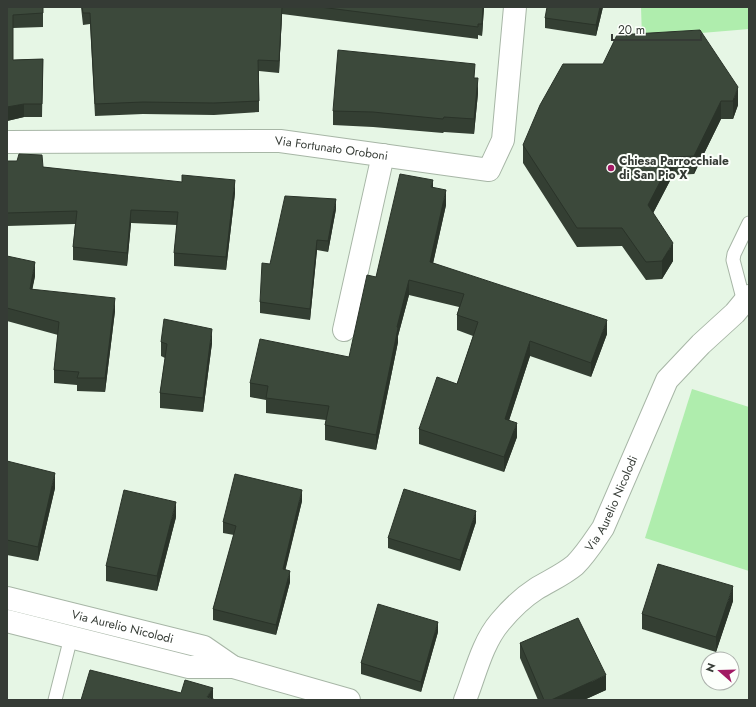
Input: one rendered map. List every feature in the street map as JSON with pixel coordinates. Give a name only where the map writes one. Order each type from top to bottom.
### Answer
[{"type":"street","name":"Via Fortunato Oroboni","points":[[7,142],[280,141],[489,170],[503,140],[515,7]]},
{"type":"street","points":[[344,330],[383,155]]},
{"type":"street","name":"Via Aurelio Nicolodi","points":[[465,700],[485,647],[499,623],[518,603],[534,590],[575,565],[589,549],[602,528],[667,380],[701,344],[735,313],[746,299]]},
{"type":"street","name":"Via Aurelio Nicolodi","points":[[7,598],[204,647],[233,667]]},
{"type":"street","name":"Via Aurelio Nicolodi","points":[[7,621],[189,667],[233,667],[349,700]]},
{"type":"lane","points":[[746,299],[733,260],[734,254],[749,223]]},
{"type":"lane","points":[[55,700],[71,636]]},
{"type":"green space","points":[[641,7],[749,7],[749,29],[642,38]]},
{"type":"green space","points":[[692,389],[749,407],[749,571],[645,538]]},
{"type":"building","points":[[7,7],[43,7],[43,13],[13,15],[13,60],[43,59],[42,104],[24,104],[7,107]]},
{"type":"building","points":[[82,7],[282,7],[279,61],[258,60],[259,101],[95,104],[90,13],[83,13]]},
{"type":"building","points":[[320,7],[483,7],[482,24],[478,24],[478,27]]},
{"type":"building","points":[[547,7],[600,7],[596,25],[545,18]]},
{"type":"building","name":"Chiesa Parrocchiale di San Pio X","points":[[700,30],[738,87],[733,101],[721,101],[694,156],[673,157],[648,205],[673,243],[662,261],[646,262],[622,228],[577,228],[523,145],[540,105],[563,64],[603,64],[617,35]]},
{"type":"building","points":[[338,50],[475,64],[474,78],[478,78],[474,119],[444,117],[443,119],[373,112],[333,111]]},
{"type":"building","points":[[19,154],[42,155],[43,167],[182,182],[182,175],[235,180],[226,257],[174,253],[178,212],[131,210],[127,253],[73,247],[77,211],[7,213],[7,161],[17,161]]},
{"type":"building","points":[[400,174],[433,180],[431,187],[446,190],[430,262],[607,320],[591,363],[530,341],[505,419],[517,423],[504,457],[419,429],[437,377],[457,384],[478,322],[457,315],[464,294],[409,280],[397,327],[376,435],[325,425],[329,406],[266,398],[268,386],[250,383],[260,339],[349,357],[367,275],[376,277]]},
{"type":"building","points":[[285,196],[336,199],[328,241],[317,240],[310,309],[260,302],[262,263],[270,264]]},
{"type":"building","points":[[7,256],[35,262],[30,289],[115,298],[105,378],[77,378],[79,372],[54,370],[59,322],[7,308]]},
{"type":"building","points":[[164,319],[212,329],[203,398],[160,393],[167,344],[161,342]]},
{"type":"building","points":[[7,461],[55,473],[38,547],[7,540]]},
{"type":"building","points":[[235,474],[302,490],[283,569],[290,571],[276,625],[213,609],[236,526],[223,522]]},
{"type":"building","points":[[404,489],[476,511],[460,560],[388,538]]},
{"type":"building","points":[[124,490],[176,502],[157,576],[106,566]]},
{"type":"building","points":[[658,564],[733,586],[716,637],[642,614]]},
{"type":"building","points":[[378,604],[438,622],[421,682],[361,663]]},
{"type":"building","points":[[578,618],[606,675],[551,700],[544,700],[520,643]]},
{"type":"building","points":[[90,670],[181,693],[185,680],[213,688],[207,697],[216,700],[81,700]]},
{"type":"place","name":"Chiesa Parrocchiale di San Pio X","points":[[611,168]]}]
